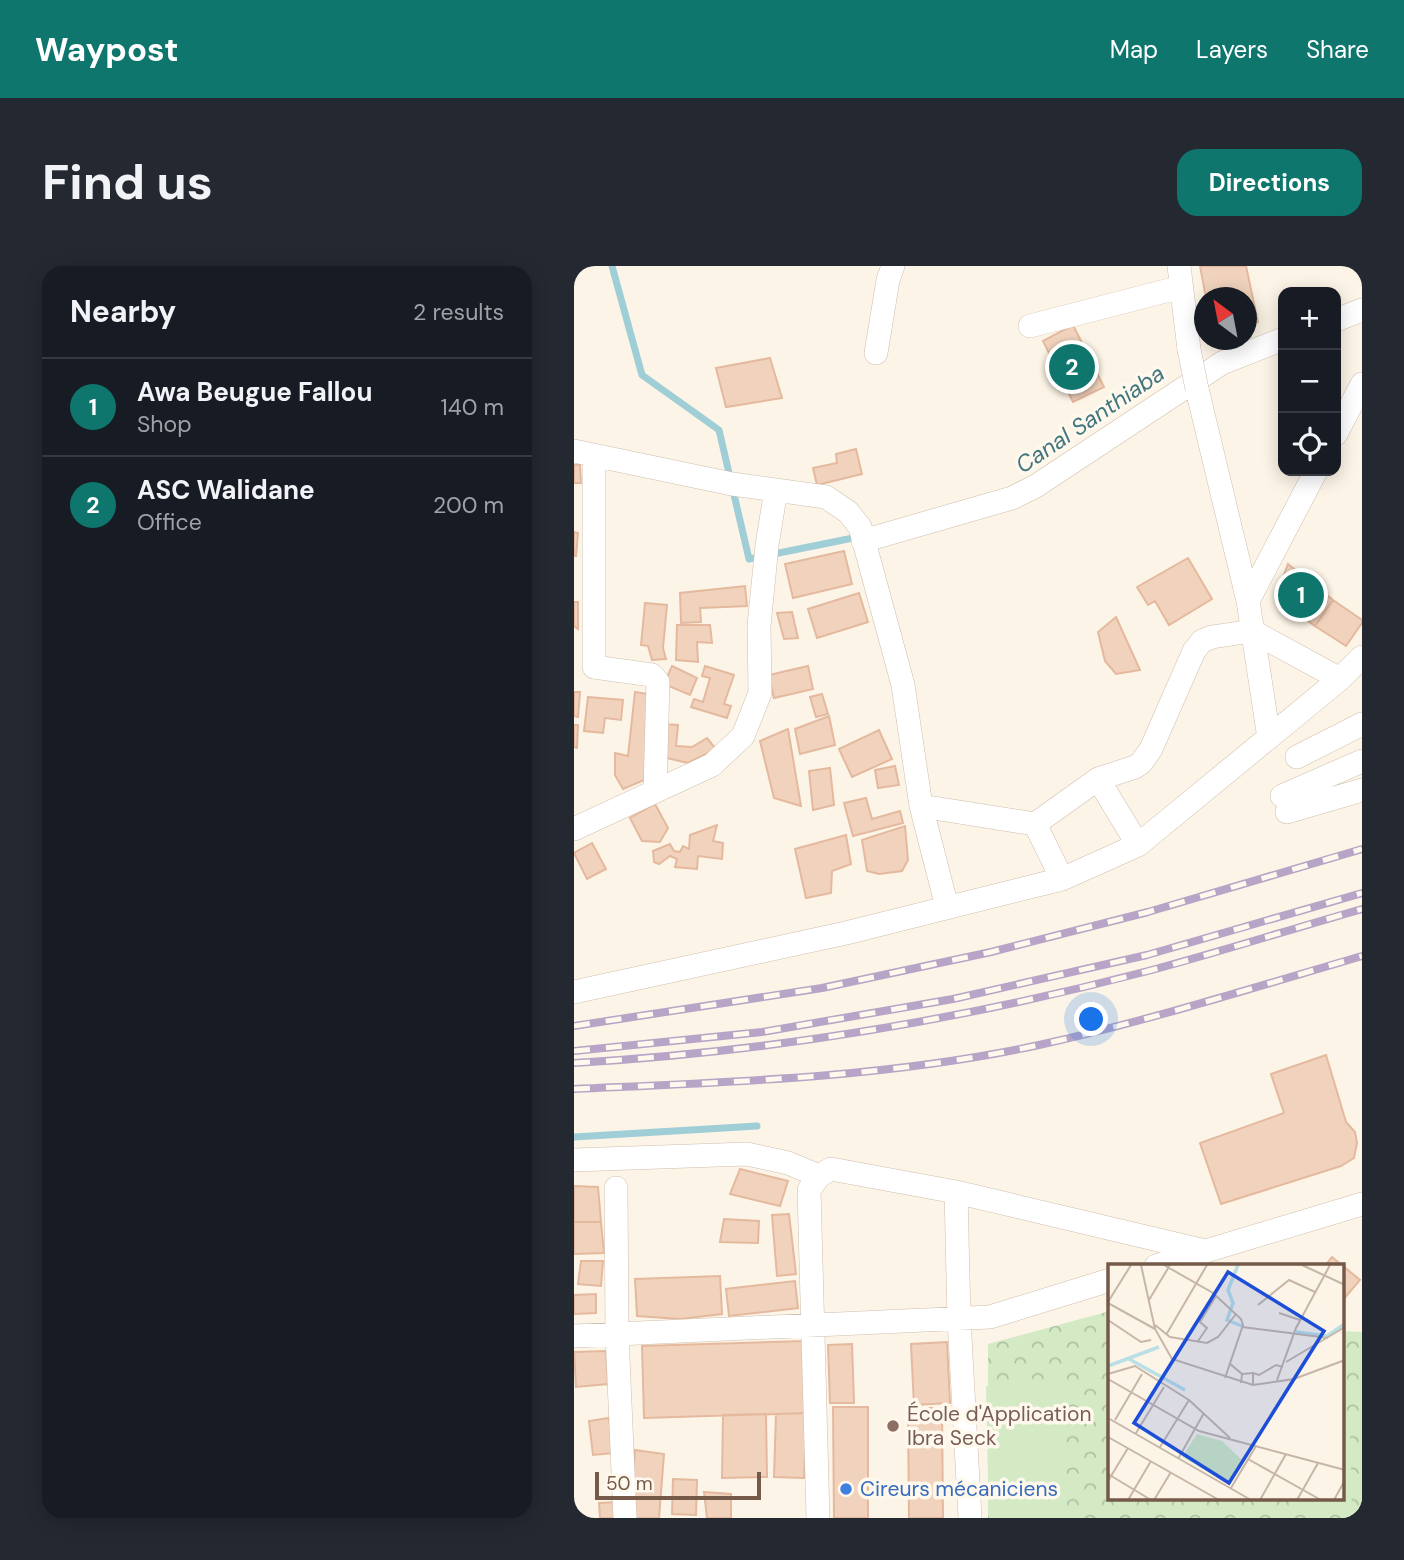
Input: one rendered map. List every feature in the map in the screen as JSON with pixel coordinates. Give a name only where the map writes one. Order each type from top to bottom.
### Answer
[{"type":"street","points":[[876,353],[888,280],[893,266]]},
{"type":"street","points":[[1030,326],[1180,276],[1197,390],[1248,601],[1269,738]]},
{"type":"street","points":[[1341,318],[1362,310]]},
{"type":"street","points":[[863,541],[1012,498],[1036,486],[1222,362],[1278,341]]},
{"type":"street","points":[[1341,424],[1362,384]]},
{"type":"street","points":[[655,790],[657,682],[652,675],[594,667],[584,453],[732,484],[826,497],[860,527],[903,685],[921,806],[947,907]]},
{"type":"street","points":[[1248,601],[1313,476]]},
{"type":"street","points":[[574,830],[712,765],[743,736],[760,692],[759,626],[767,545],[776,490]]},
{"type":"street","points":[[921,806],[1035,824],[1098,779],[1141,763],[1151,749],[1194,651],[1202,641],[1212,637],[1252,631],[1356,668]]},
{"type":"street","points":[[574,992],[846,933],[1062,878],[1138,845],[1356,668]]},
{"type":"street","points":[[1297,757],[1362,724]]},
{"type":"street","points":[[1285,804],[1316,793],[1362,761]]},
{"type":"street","points":[[1098,779],[1138,845]]},
{"type":"street","points":[[1316,793],[1362,790]]},
{"type":"street","points":[[1035,824],[1062,878]]},
{"type":"street","points":[[574,1160],[747,1154],[788,1163],[819,1177]]},
{"type":"street","points":[[818,1518],[809,1189],[831,1168],[956,1192],[1205,1251]]},
{"type":"street","points":[[616,1188],[617,1334],[625,1518]]},
{"type":"street","points":[[956,1192],[959,1319],[970,1518]]},
{"type":"street","points":[[1163,1264],[1362,1204]]},
{"type":"street","points":[[574,1336],[990,1317],[1108,1281]]},
{"type":"green space","points":[[1108,1312],[1108,1500],[1345,1500],[1345,1331],[1362,1332],[1362,1518],[988,1518],[988,1344]]},
{"type":"green space","points":[[1064,1383],[1067,1518],[989,1518],[986,1386]]},
{"type":"green space","points":[[1350,1419],[1352,1513],[1293,1515],[1293,1500],[1345,1500],[1345,1420]]},
{"type":"building","points":[[1200,266],[1246,266],[1250,287],[1204,287]]},
{"type":"building","points":[[1073,325],[1104,387],[1073,402],[1043,341]]},
{"type":"building","points":[[770,358],[782,398],[726,407],[716,368]]},
{"type":"building","points":[[856,449],[862,474],[817,485],[813,468],[837,463],[836,454]]},
{"type":"building","points":[[574,465],[580,465],[581,483],[574,483]]},
{"type":"building","points":[[574,532],[578,533],[576,556],[574,556]]},
{"type":"building","points":[[844,551],[852,584],[793,598],[785,564]]},
{"type":"building","points":[[1188,558],[1212,599],[1169,625],[1155,601],[1148,605],[1137,587]]},
{"type":"building","points":[[1288,564],[1333,600],[1315,626],[1276,597]]},
{"type":"building","points":[[745,586],[747,606],[700,608],[701,622],[681,623],[680,593]]},
{"type":"building","points":[[859,593],[868,622],[817,638],[808,609]]},
{"type":"building","points":[[1333,600],[1362,620],[1346,646],[1315,626]]},
{"type":"building","points":[[574,602],[578,602],[578,629],[574,626]]},
{"type":"building","points":[[645,603],[667,605],[663,648],[666,659],[652,660],[648,646],[641,645]]},
{"type":"building","points":[[792,612],[798,638],[784,639],[777,613]]},
{"type":"building","points":[[1116,617],[1140,670],[1116,674],[1105,661],[1098,632]]},
{"type":"building","points":[[677,625],[710,625],[712,643],[697,642],[698,662],[676,660]]},
{"type":"building","points":[[672,666],[697,678],[690,695],[664,684]]},
{"type":"building","points":[[705,666],[734,675],[724,704],[731,706],[727,718],[691,707],[694,699],[703,702],[710,678],[702,676]]},
{"type":"building","points":[[808,666],[813,689],[774,698],[769,675]]},
{"type":"building","points":[[574,692],[580,692],[578,717],[574,716]]},
{"type":"building","points":[[635,692],[655,695],[644,780],[623,789],[615,775],[615,753],[628,756]]},
{"type":"building","points":[[822,694],[828,714],[816,717],[810,697]]},
{"type":"building","points":[[588,697],[623,700],[621,720],[605,718],[603,733],[584,731]]},
{"type":"building","points":[[829,716],[835,745],[800,754],[795,729]]},
{"type":"building","points":[[661,724],[678,725],[676,746],[692,747],[707,738],[716,749],[688,763],[658,756]]},
{"type":"building","points":[[574,725],[578,725],[577,748],[574,747]]},
{"type":"building","points":[[788,729],[801,806],[774,798],[760,741]]},
{"type":"building","points":[[879,730],[892,759],[852,777],[839,749]]},
{"type":"building","points":[[895,766],[899,785],[878,788],[875,770]]},
{"type":"building","points":[[830,768],[834,805],[813,810],[809,771]]},
{"type":"building","points":[[866,798],[872,819],[900,811],[903,823],[853,836],[844,803]]},
{"type":"building","points":[[655,804],[668,828],[660,842],[642,841],[630,818]]},
{"type":"building","points":[[717,825],[713,841],[723,843],[722,859],[698,856],[697,869],[675,867],[677,859],[670,856],[659,864],[654,862],[653,851],[670,844],[674,851],[680,852],[683,846],[689,849],[690,835]]},
{"type":"building","points":[[905,826],[908,860],[902,871],[879,874],[867,871],[862,840]]},
{"type":"building","points":[[846,835],[851,864],[832,871],[831,893],[806,898],[795,849]]},
{"type":"building","points":[[592,843],[606,869],[587,879],[574,853]]},
{"type":"building","points":[[1326,1055],[1346,1122],[1355,1132],[1357,1143],[1354,1158],[1341,1166],[1221,1204],[1200,1143],[1284,1113],[1271,1074]]},
{"type":"building","points":[[740,1169],[788,1181],[780,1206],[730,1194]]},
{"type":"building","points":[[574,1186],[598,1187],[601,1222],[574,1222]]},
{"type":"building","points":[[789,1214],[796,1274],[777,1276],[772,1215]]},
{"type":"building","points":[[724,1219],[759,1221],[758,1243],[720,1242]]},
{"type":"building","points":[[574,1222],[601,1222],[604,1253],[574,1254]]},
{"type":"building","points":[[1332,1257],[1341,1264],[1327,1264]]},
{"type":"building","points":[[581,1261],[603,1261],[601,1286],[578,1284]]},
{"type":"building","points":[[1345,1268],[1360,1280],[1345,1298]]},
{"type":"building","points":[[720,1276],[722,1314],[680,1319],[637,1316],[635,1279]]},
{"type":"building","points":[[795,1281],[798,1308],[729,1316],[726,1289]]},
{"type":"building","points":[[596,1294],[596,1313],[574,1314],[574,1295]]},
{"type":"building","points":[[806,1341],[808,1413],[644,1418],[642,1346]]},
{"type":"building","points":[[947,1342],[950,1403],[914,1405],[911,1344]]},
{"type":"building","points":[[852,1344],[854,1403],[830,1403],[828,1345]]},
{"type":"building","points":[[606,1351],[608,1384],[576,1387],[574,1352]]},
{"type":"building","points":[[833,1407],[868,1407],[868,1518],[834,1518]]},
{"type":"building","points":[[908,1408],[942,1408],[943,1518],[909,1518]]},
{"type":"building","points":[[807,1413],[804,1478],[774,1477],[776,1414]]},
{"type":"building","points":[[766,1414],[767,1477],[722,1478],[723,1415]]},
{"type":"building","points":[[609,1418],[613,1453],[593,1455],[589,1421]]},
{"type":"building","points":[[635,1450],[664,1454],[659,1518],[630,1518]]},
{"type":"building","points":[[673,1479],[697,1480],[696,1515],[672,1514]]},
{"type":"building","points":[[704,1492],[731,1494],[731,1518],[707,1518]]},
{"type":"building","points":[[618,1502],[619,1518],[600,1518],[599,1503]]},
{"type":"waterway","points":[[612,266],[642,375],[719,430],[749,559],[858,537]]},
{"type":"waterway","points":[[574,1137],[757,1126]]},
{"type":"railway","points":[[574,1026],[822,988],[991,952],[1148,912],[1362,849]]},
{"type":"railway","points":[[574,1051],[762,1032],[953,999],[1147,955],[1362,893]]},
{"type":"railway","points":[[574,1063],[719,1051],[935,1019],[1078,989],[1148,971],[1362,909]]},
{"type":"railway","points":[[574,1089],[807,1077],[866,1072],[981,1056],[1120,1025],[1362,956]]},
{"type":"place","name":"ASC Walidane","points":[[1072,367]]},
{"type":"place","name":"Awa Beugue Fallou","points":[[1301,595]]},
{"type":"place","name":"École d'Application Ibra Seck","points":[[893,1426]]},
{"type":"place","name":"Cireurs mécaniciens","points":[[846,1489]]},
{"type":"water label","name":"Canal Santhiaba","points":[[1090,419]]}]
